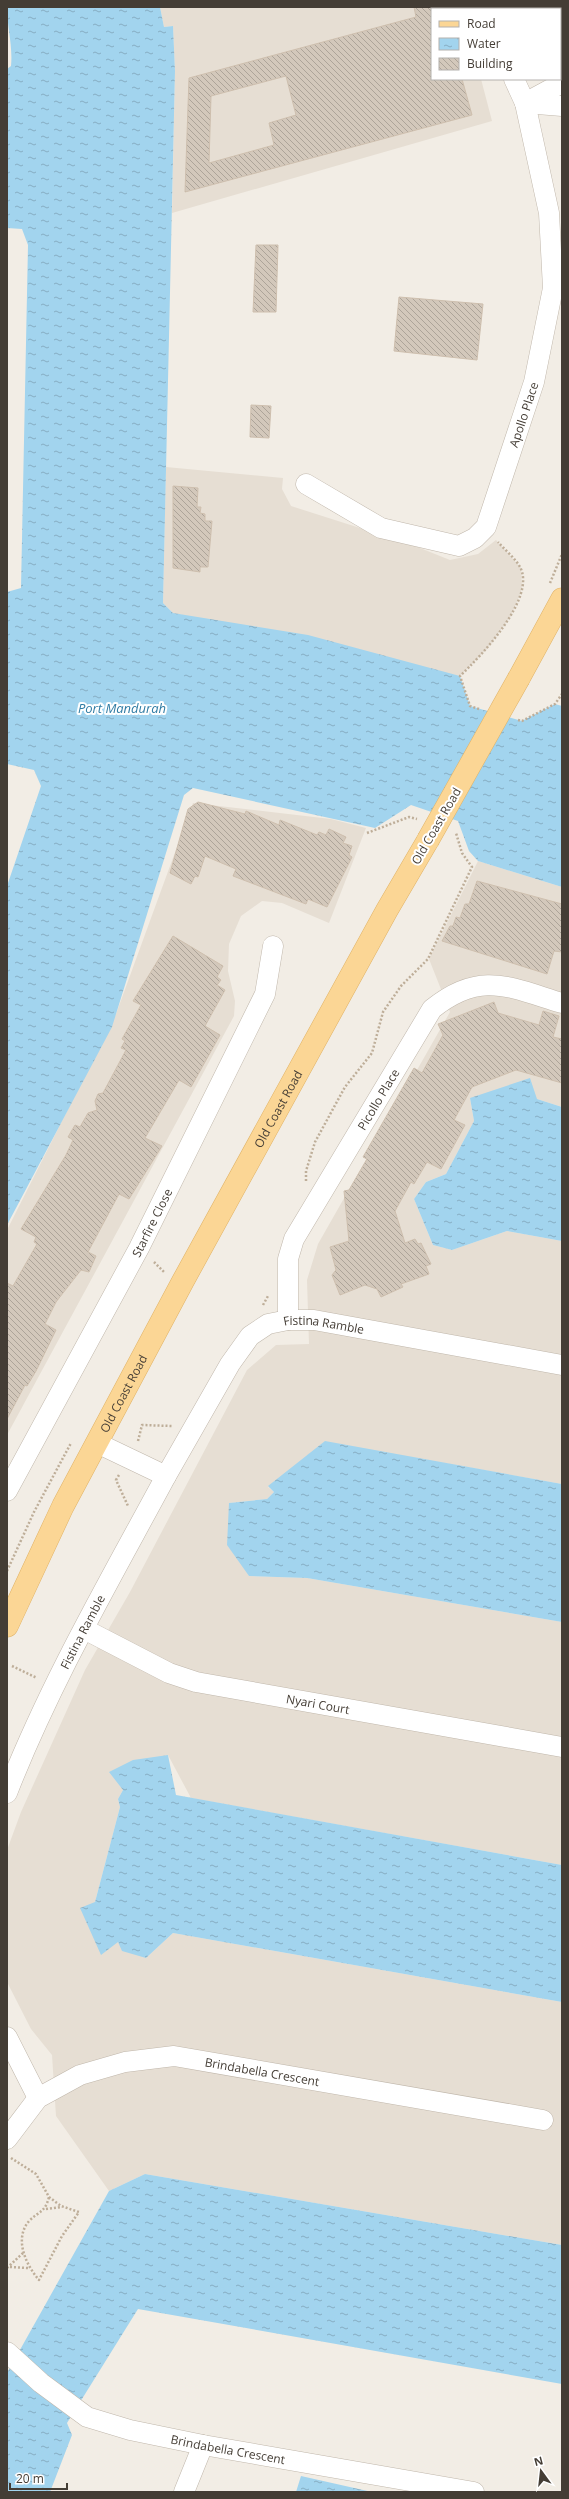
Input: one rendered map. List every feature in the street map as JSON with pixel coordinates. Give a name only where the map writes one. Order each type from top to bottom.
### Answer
[{"type":"main road","name":"Old Coast Road","points":[[7,1626],[63,1506],[425,831],[519,678],[562,599]]},
{"type":"street","name":"Apollo Place","points":[[306,484],[381,528],[458,546],[475,538],[486,527],[534,382],[553,288],[549,213],[525,103],[514,80]]},
{"type":"street","points":[[525,103],[562,83]]},
{"type":"street","points":[[525,103],[562,106]]},
{"type":"street","name":"Starfire Close","points":[[7,1491],[139,1248],[265,994],[273,946]]},
{"type":"street","name":"Picollo Place","points":[[288,1320],[288,1260],[294,1239],[432,1009],[450,995],[480,984],[503,985],[562,1003]]},
{"type":"street","name":"Fistina Ramble","points":[[7,1792],[27,1742],[84,1629],[166,1476],[230,1364],[250,1336],[268,1324],[288,1320],[314,1320],[562,1365]]},
{"type":"street","points":[[97,1442],[166,1476]]},
{"type":"street","name":"Nyari Court","points":[[84,1629],[168,1673],[196,1682],[562,1747]]},
{"type":"street","points":[[7,2037],[38,2098]]},
{"type":"street","name":"Brindabella Crescent","points":[[7,2139],[38,2098],[80,2076],[125,2062],[174,2056],[543,2120]]},
{"type":"street","name":"Brindabella Crescent","points":[[7,2352],[41,2384],[87,2417],[130,2430],[203,2445],[474,2492]]},
{"type":"street","points":[[184,2492],[203,2445]]},
{"type":"path","points":[[485,710],[470,706],[460,676],[487,649],[511,616],[522,589],[521,568],[496,540]]},
{"type":"path","points":[[515,719],[522,721],[555,704],[562,694]]},
{"type":"path","points":[[367,833],[409,817],[425,831]]},
{"type":"path","points":[[306,1186],[306,1171],[315,1142],[345,1087],[372,1053],[383,1012],[401,986],[428,960],[472,867],[462,853],[456,832],[449,830]]},
{"type":"path","points":[[261,1310],[270,1291]]},
{"type":"path","points":[[138,1442],[142,1425],[173,1426],[178,1420]]},
{"type":"path","points":[[120,1474],[116,1480],[127,1505],[128,1512]]},
{"type":"path","points":[[12,1666],[42,1680]]},
{"type":"path","points":[[11,2158],[36,2174],[49,2196],[61,2206],[79,2212],[62,2236],[39,2280],[28,2268],[23,2253],[22,2238],[29,2221],[46,2209],[61,2206]]},
{"type":"path","points":[[46,2209],[49,2196]]},
{"type":"path","points":[[8,2267],[23,2253]]},
{"type":"path","points":[[8,2267],[28,2268]]},
{"type":"shaded area","points":[[160,7],[463,7],[431,8],[431,80],[481,80],[492,121],[172,213],[175,71],[173,26],[164,27]]},
{"type":"shaded area","points":[[166,467],[283,478],[282,489],[291,506],[410,544],[450,560],[478,554],[496,540],[521,568],[522,589],[511,616],[487,649],[460,676],[173,613],[163,603]]},
{"type":"shaded area","points":[[193,803],[331,819],[366,828],[329,923],[282,903],[262,901],[241,916],[229,944],[228,971],[235,1001],[234,1016],[7,1435],[7,1230],[116,1014]]},
{"type":"shaded area","points":[[478,861],[562,887],[562,1107],[537,1099],[470,1098],[474,1121],[446,1174],[426,1182],[414,1199],[433,1245],[452,1250],[507,1231],[562,1241],[562,1484],[325,1442],[268,1487],[274,1492],[267,1499],[229,1503],[249,1576],[307,1578],[562,1622],[562,1865],[191,1798],[168,1755],[123,1790],[118,1799],[120,1807],[95,1902],[118,1942],[146,1958],[173,1933],[562,2002],[562,2245],[145,2174],[109,2191],[56,2116],[52,2055],[31,2029],[7,1982],[7,1850],[21,1812],[85,1670],[130,1592],[247,1370],[276,1345],[309,1344],[307,1280],[318,1244],[450,1012],[429,959]]},
{"type":"water","name":"Port Mandurah","points":[[7,7],[160,7],[164,27],[173,26],[175,71],[163,603],[173,613],[308,635],[460,676],[470,706],[522,721],[555,704],[562,706],[562,887],[478,861],[469,851],[458,821],[411,805],[375,828],[193,788],[184,795],[112,1027],[7,1225],[7,886],[41,786],[34,770],[7,764],[7,592],[21,588],[28,245],[22,229],[7,228],[7,69],[11,66],[11,44]]},
{"type":"water","points":[[530,1078],[537,1099],[562,1107],[562,1241],[507,1231],[452,1250],[433,1245],[414,1199],[426,1182],[446,1174],[474,1121],[470,1098]]},
{"type":"water","points":[[325,1441],[562,1484],[562,1622],[307,1578],[249,1576],[227,1545],[229,1503],[267,1499],[274,1492],[268,1486]]},
{"type":"water","points":[[168,1755],[176,1795],[562,1865],[562,2002],[173,1933],[146,1958],[122,1951],[118,1942],[101,1955],[80,1908],[95,1902],[120,1807],[118,1799],[123,1790],[109,1772],[133,1760]]},
{"type":"water","points":[[145,2174],[562,2245],[562,2384],[138,2309],[67,2423],[72,2435],[50,2492],[7,2492],[7,2373],[109,2191]]},
{"type":"water","points":[[301,2476],[372,2492],[296,2492]]},
{"type":"building","points":[[414,7],[432,7],[431,80],[462,80],[472,115],[185,192],[189,78],[416,17]],"holes":[[[286,76],[296,115],[269,123],[274,145],[209,163],[211,96]]]},
{"type":"building","points":[[256,245],[278,245],[276,312],[253,312]]},
{"type":"building","points":[[399,297],[483,304],[477,360],[394,351]]},
{"type":"building","points":[[251,405],[271,406],[269,438],[250,437]]},
{"type":"building","points":[[173,486],[198,488],[197,507],[201,507],[200,513],[205,514],[205,521],[212,521],[208,567],[200,567],[200,572],[173,568]]},
{"type":"building","points":[[198,802],[245,814],[246,811],[279,825],[280,820],[317,835],[319,832],[326,835],[329,829],[346,837],[343,843],[352,846],[349,855],[352,857],[327,907],[308,899],[306,904],[233,876],[236,869],[205,856],[198,877],[195,876],[191,884],[170,873],[188,809]]},
{"type":"building","points":[[477,881],[562,904],[562,952],[554,951],[547,974],[442,941],[450,926],[453,926],[456,917],[460,918],[465,904],[469,904]]},
{"type":"building","points":[[173,936],[223,966],[217,977],[221,980],[217,985],[225,990],[205,1026],[220,1035],[191,1087],[179,1080],[145,1138],[162,1146],[129,1199],[119,1194],[88,1252],[96,1256],[89,1272],[81,1270],[56,1302],[45,1324],[56,1330],[36,1371],[27,1386],[25,1385],[7,1419],[7,1283],[13,1286],[37,1244],[34,1242],[36,1237],[21,1229],[66,1155],[73,1140],[68,1137],[75,1125],[80,1127],[88,1113],[97,1110],[95,1101],[98,1094],[103,1093],[126,1050],[121,1048],[125,1041],[122,1039],[141,1005],[133,1001]]},
{"type":"building","points":[[494,1002],[498,1013],[539,1025],[543,1011],[559,1016],[553,1037],[562,1039],[562,1083],[516,1070],[472,1087],[454,1120],[465,1125],[441,1169],[427,1162],[414,1184],[411,1182],[395,1211],[405,1243],[415,1239],[418,1244],[421,1243],[431,1264],[426,1266],[429,1274],[401,1284],[403,1287],[381,1297],[377,1289],[365,1285],[340,1295],[332,1275],[336,1270],[330,1247],[349,1241],[344,1191],[349,1190],[367,1159],[363,1157],[414,1068],[422,1073],[443,1035],[438,1024]]}]
